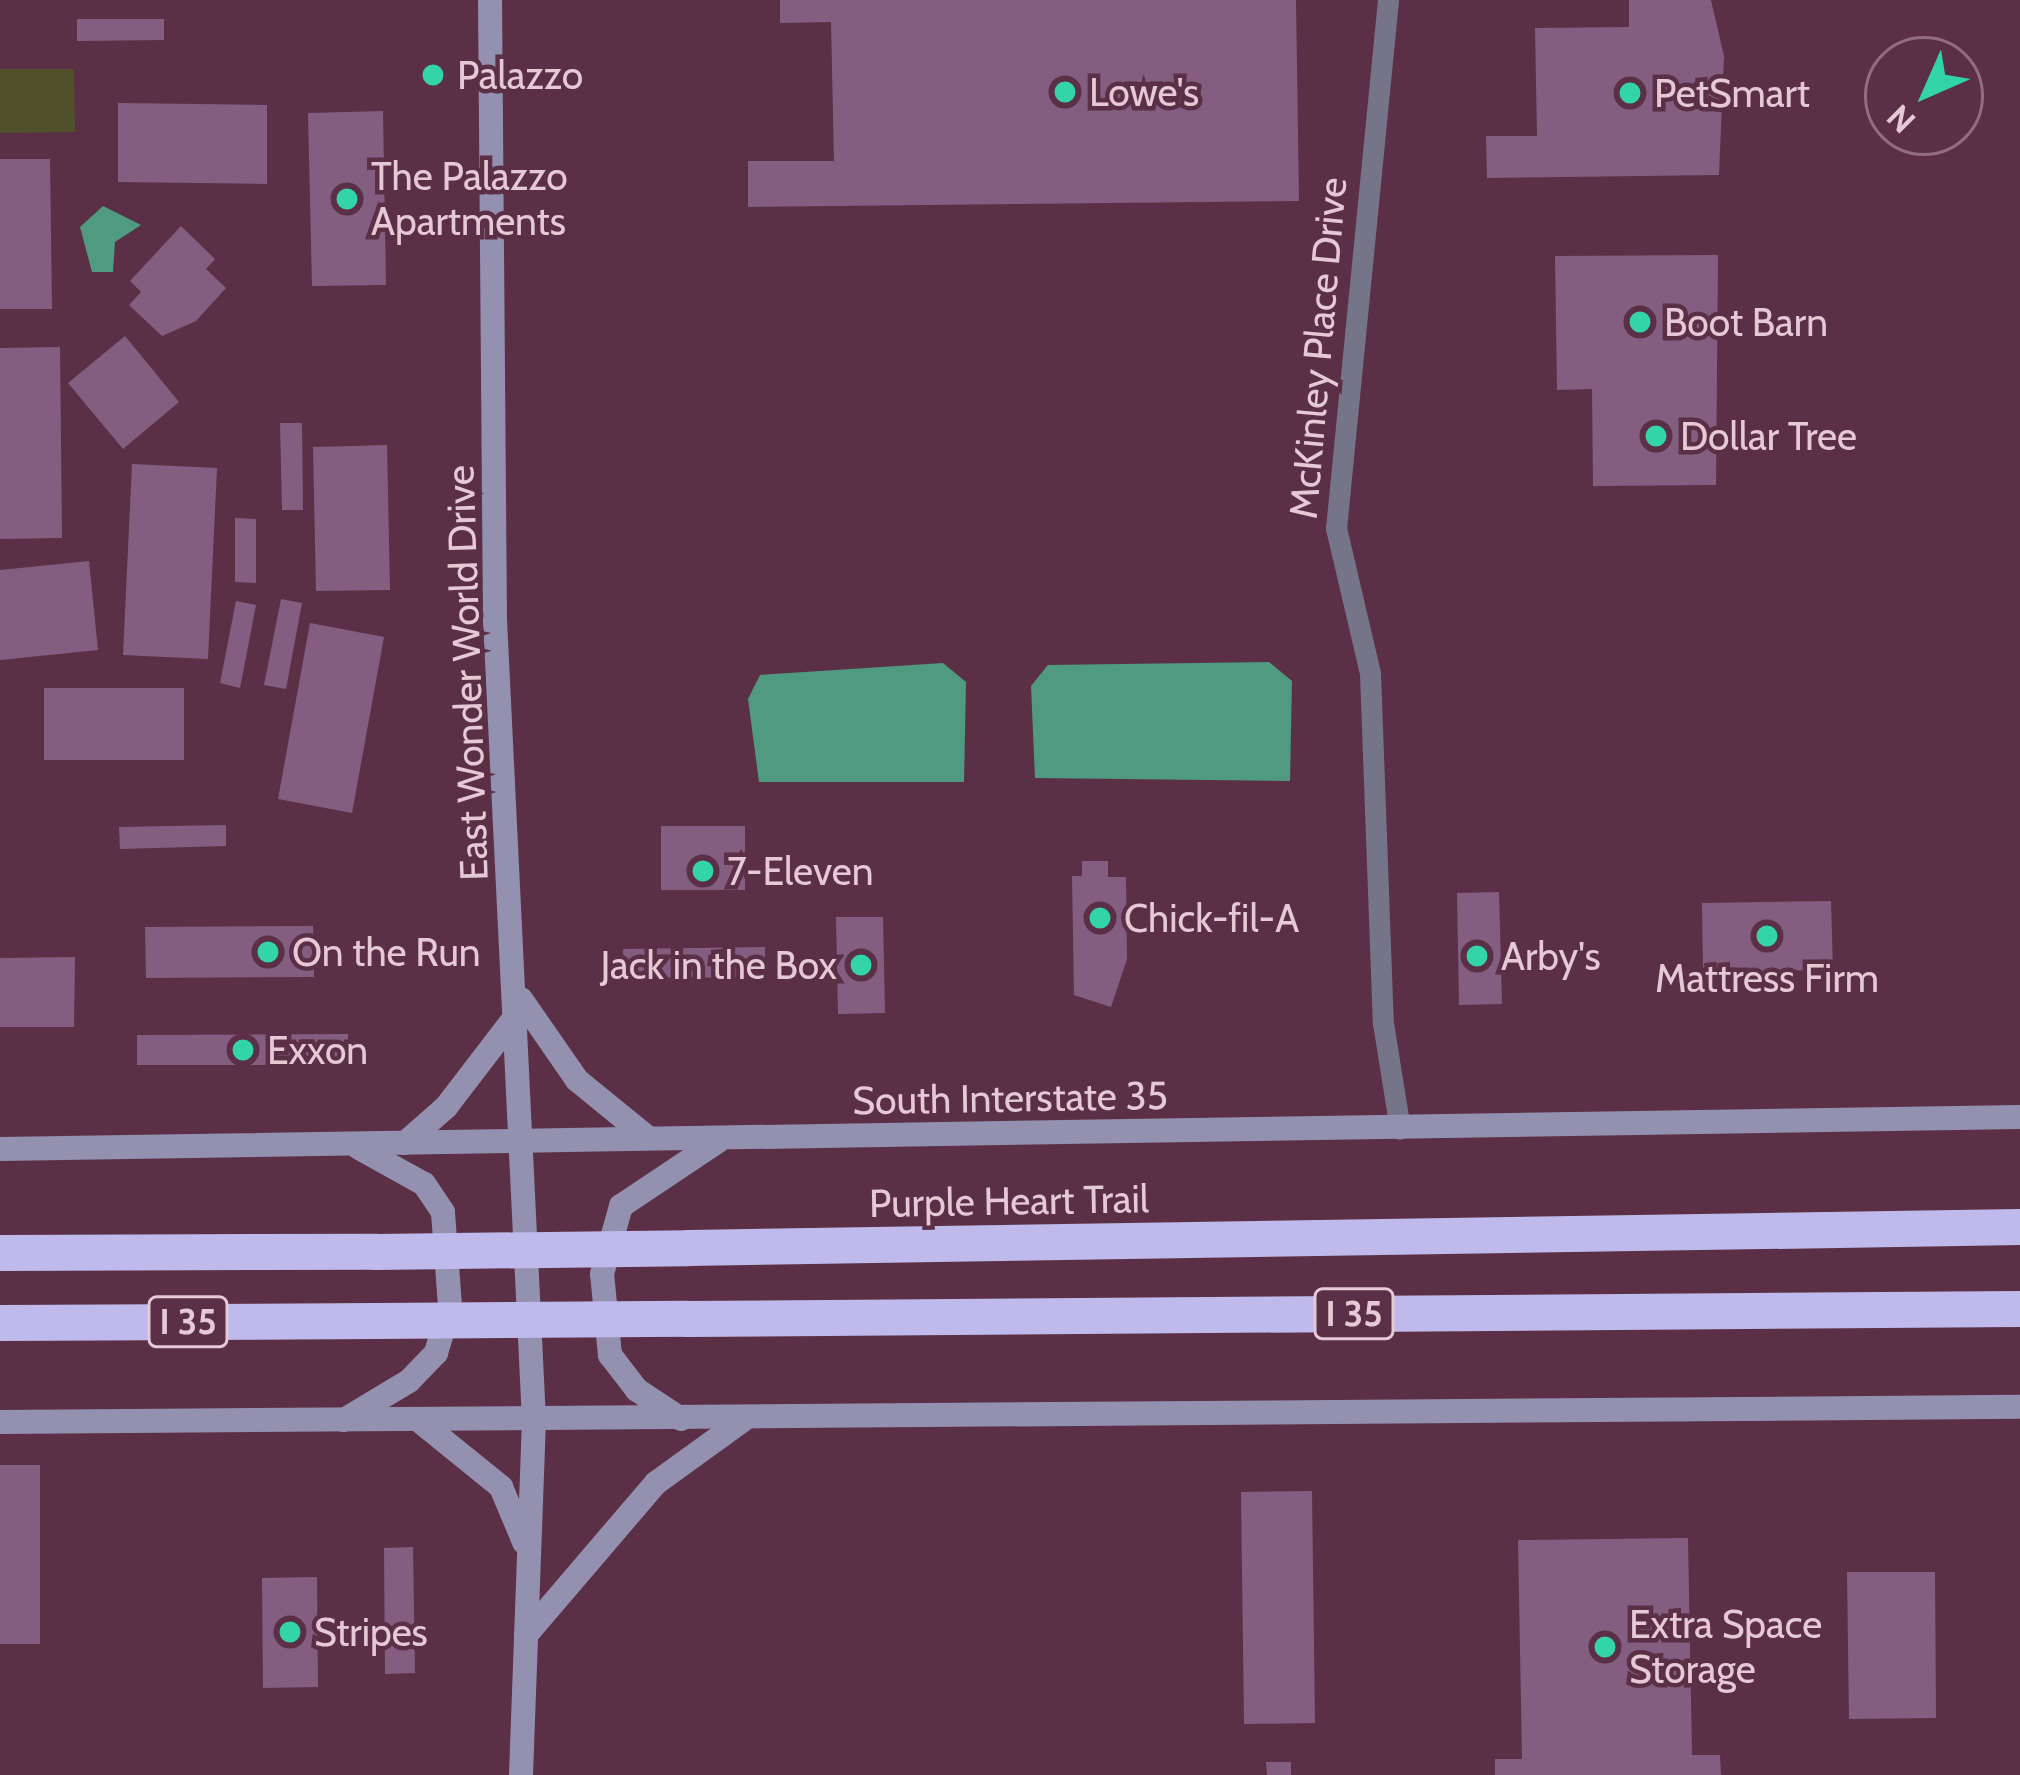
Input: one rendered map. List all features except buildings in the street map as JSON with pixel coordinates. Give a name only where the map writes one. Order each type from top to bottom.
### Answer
[{"type":"highway","name":"Purple Heart Trail","points":[[0,1253],[688,1248],[2020,1227]]},
{"type":"highway","name":"I 35","points":[[0,1323],[2020,1309]]},
{"type":"main road","name":"East Wonder World Drive","points":[[490,0],[495,620],[527,1139],[534,1420],[521,1775]]},
{"type":"main road","points":[[405,1143],[446,1107],[518,1003],[577,1080],[647,1137]]},
{"type":"main road","name":"South Interstate 35","points":[[0,1149],[2020,1117]]},
{"type":"main road","points":[[682,1420],[637,1390],[610,1354],[604,1258],[609,1226],[639,1186],[725,1137]]},
{"type":"main road","points":[[342,1421],[409,1382],[436,1353],[450,1306],[443,1212],[424,1184],[352,1144]]},
{"type":"main road","points":[[0,1422],[2020,1407]]},
{"type":"main road","points":[[417,1420],[501,1487],[528,1550]]},
{"type":"main road","points":[[526,1635],[656,1483],[742,1420]]},
{"type":"street","name":"McKinley Place Drive","points":[[1388,0],[1336,528],[1370,673],[1383,1023],[1400,1129]]},
{"type":"shaded area","points":[[0,69],[74,69],[75,132],[0,133]]},
{"type":"shaded area","points":[[103,206],[141,225],[115,242],[113,272],[92,272],[80,227]]},
{"type":"shaded area","points":[[1269,662],[1292,681],[1290,781],[1035,778],[1031,686],[1048,665]]},
{"type":"shaded area","points":[[943,663],[966,682],[964,782],[759,782],[748,699],[760,675]]},
{"type":"place","name":"Palazzo","points":[[433,75]]},
{"type":"place","name":"Lowe's","points":[[1065,92]]},
{"type":"place","name":"PetSmart","points":[[1630,93]]},
{"type":"place","name":"The Palazzo Apartments","points":[[347,199]]},
{"type":"place","name":"Boot Barn","points":[[1640,322]]},
{"type":"place","name":"Dollar Tree","points":[[1656,436]]},
{"type":"place","name":"7-Eleven","points":[[703,871]]},
{"type":"place","name":"Chick-fil-A","points":[[1100,918]]},
{"type":"place","name":"Mattress Firm","points":[[1767,936]]},
{"type":"place","name":"On the Run","points":[[268,952]]},
{"type":"place","name":"Arby's","points":[[1477,956]]},
{"type":"place","name":"Jack in the Box","points":[[861,965]]},
{"type":"place","name":"Exxon","points":[[243,1050]]},
{"type":"place","name":"Stripes","points":[[290,1632]]},
{"type":"place","name":"Extra Space Storage","points":[[1605,1647]]}]
